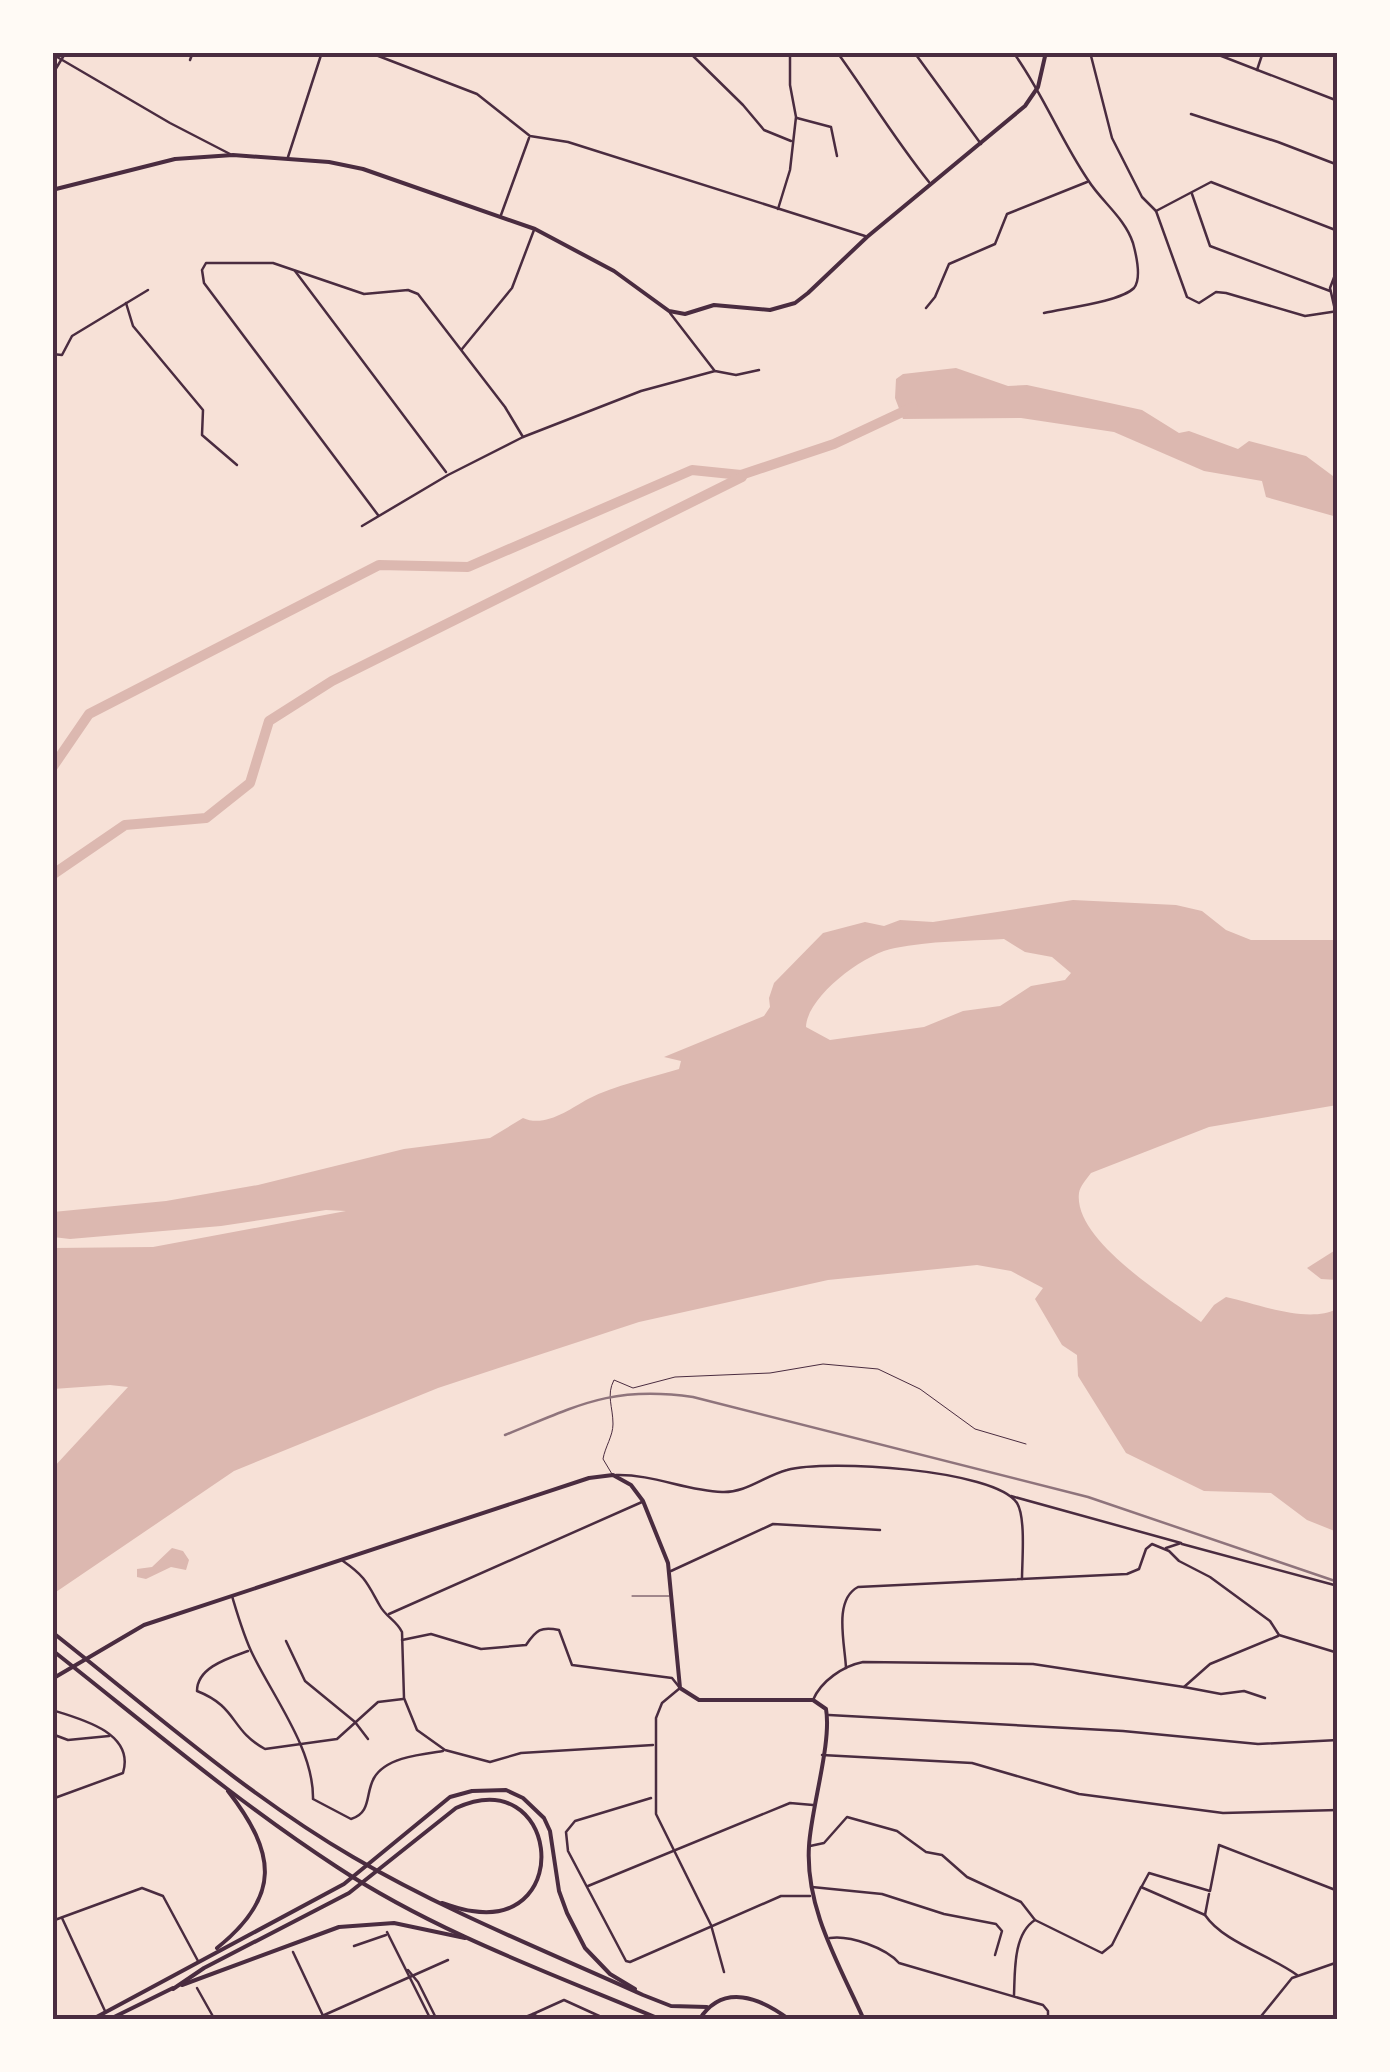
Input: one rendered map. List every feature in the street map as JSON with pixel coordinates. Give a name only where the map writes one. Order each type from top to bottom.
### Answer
[{"type":"main road","points":[[52,190],[165,161],[232,156],[329,162],[364,169],[535,229],[614,271],[669,311],[685,314],[714,304],[785,308],[808,293],[866,237],[1025,106],[1038,87],[1046,52]]},
{"type":"main road","points":[[52,1679],[144,1625],[589,1478],[613,1475],[631,1485],[644,1501],[670,1572],[680,1688],[698,1700],[812,1700],[828,1714],[808,1846],[810,1886],[864,2020]]},
{"type":"main road","points":[[52,1632],[262,1798],[353,1857],[438,1902],[672,2006],[707,2007],[726,1997],[749,1996],[790,2020]]},
{"type":"main road","points":[[52,1650],[225,1787],[339,1869],[470,1939],[662,2020]]},
{"type":"main road","points":[[209,1955],[237,1932],[251,1913],[266,1878],[264,1850],[250,1819],[225,1787]]},
{"type":"main road","points":[[91,2020],[344,1884],[450,1797],[472,1791],[506,1790],[523,1798],[544,1818],[550,1831],[559,1890],[586,1948],[610,1974],[643,1994]]},
{"type":"main road","points":[[173,1988],[349,1893],[456,1808],[473,1800],[512,1804],[526,1815],[542,1845],[542,1870],[522,1902],[496,1911],[474,1912],[438,1902]]},
{"type":"main road","points":[[108,2019],[173,1988],[339,1926],[394,1923],[470,1939]]},
{"type":"main road","points":[[699,2020],[707,2007]]},
{"type":"street","points":[[52,76],[66,52]]},
{"type":"street","points":[[190,60],[194,52]]},
{"type":"street","points":[[288,159],[322,52]]},
{"type":"street","points":[[368,52],[477,94],[530,136],[568,142],[866,237]]},
{"type":"street","points":[[689,52],[764,130],[793,142]]},
{"type":"street","points":[[777,210],[790,170],[796,117],[790,86],[790,52]]},
{"type":"street","points":[[838,52],[930,183]]},
{"type":"street","points":[[914,52],[981,144]]},
{"type":"street","points":[[1013,52],[1038,87],[1088,182],[1106,201],[1132,241],[1139,278],[1135,287],[1123,294],[1044,312]]},
{"type":"street","points":[[1090,52],[1112,138],[1142,198],[1156,211],[1187,296],[1199,303],[1216,292],[1226,292],[1296,314],[1337,311],[1330,291],[1338,268]]},
{"type":"street","points":[[1212,52],[1338,101]]},
{"type":"street","points":[[1257,70],[1263,52]]},
{"type":"street","points":[[52,54],[232,156]]},
{"type":"street","points":[[1191,114],[1338,166]]},
{"type":"street","points":[[796,117],[829,125],[837,156]]},
{"type":"street","points":[[500,217],[530,136]]},
{"type":"street","points":[[926,308],[935,298],[949,264],[999,241],[1006,216],[1088,182]]},
{"type":"street","points":[[1156,211],[1211,182],[1338,231]]},
{"type":"street","points":[[1192,193],[1210,246],[1330,291]]},
{"type":"street","points":[[462,350],[512,288],[535,229]]},
{"type":"street","points":[[378,515],[204,284],[202,270],[206,263],[274,263],[364,294],[408,290],[418,294],[505,407],[522,437]]},
{"type":"street","points":[[294,270],[448,474]]},
{"type":"street","points":[[52,354],[62,355],[72,336],[148,290]]},
{"type":"street","points":[[126,303],[133,326],[203,410],[202,436],[237,465]]},
{"type":"street","points":[[669,311],[715,371]]},
{"type":"street","points":[[362,526],[448,474],[522,437],[641,391],[715,371],[736,375],[759,370]]},
{"type":"street","points":[[613,1475],[656,1478],[721,1492],[744,1488],[794,1468],[854,1465],[943,1473],[1010,1496],[1338,1586]]},
{"type":"street","points":[[1010,1496],[1021,1512],[1022,1581]]},
{"type":"street","points":[[388,1615],[644,1501]]},
{"type":"street","points":[[670,1572],[773,1524],[880,1530]]},
{"type":"street","points":[[1164,1548],[1181,1543]]},
{"type":"street","points":[[846,1668],[843,1605],[852,1589],[1133,1573],[1142,1564],[1149,1545],[1164,1548],[1239,1598],[1270,1622],[1279,1635],[1338,1653]]},
{"type":"street","points":[[343,1560],[367,1578],[388,1615],[397,1622],[402,1640],[404,1698],[417,1730],[445,1750],[490,1762],[521,1753],[654,1745]]},
{"type":"street","points":[[232,1596],[250,1650],[299,1746],[313,1788],[312,1799],[352,1819],[366,1809],[378,1772],[406,1758],[445,1750]]},
{"type":"street","points":[[402,1640],[439,1634],[481,1648],[496,1648],[526,1645],[536,1630],[547,1627],[559,1630],[572,1665],[672,1678],[680,1688],[667,1696],[658,1710],[654,1745],[656,1814],[710,1925],[724,1972]]},
{"type":"street","points":[[1184,1687],[1210,1664],[1279,1635]]},
{"type":"street","points":[[286,1641],[306,1681],[368,1738]]},
{"type":"street","points":[[250,1650],[211,1668],[198,1680],[198,1692],[219,1700],[239,1730],[260,1748],[337,1739],[378,1702],[404,1698]]},
{"type":"street","points":[[812,1700],[819,1688],[846,1668],[862,1662],[1032,1664],[1220,1694],[1244,1691],[1265,1698]]},
{"type":"street","points":[[52,1710],[115,1736],[125,1758],[123,1773],[52,1799]]},
{"type":"street","points":[[828,1714],[1122,1730],[1258,1744],[1338,1740]]},
{"type":"street","points":[[52,1734],[68,1740],[115,1736]]},
{"type":"street","points":[[822,1754],[972,1763],[1079,1794],[1223,1813],[1338,1810]]},
{"type":"street","points":[[654,1797],[569,1825],[567,1842],[622,1958],[630,1962],[781,1896],[812,1896]]},
{"type":"street","points":[[586,1887],[790,1803],[814,1805]]},
{"type":"street","points":[[808,1846],[824,1843],[847,1817],[898,1831],[926,1852],[942,1855],[966,1878],[1021,1902],[1035,1920],[1102,1953],[1112,1945],[1149,1873],[1210,1891]]},
{"type":"street","points":[[1205,1915],[1218,1845],[1338,1891]]},
{"type":"street","points":[[810,1886],[882,1894],[944,1914],[996,1924],[1002,1931],[995,1954]]},
{"type":"street","points":[[1142,1887],[1205,1915],[1221,1932],[1276,1959],[1297,1975]]},
{"type":"street","points":[[52,1921],[142,1888],[164,1896],[198,1961]]},
{"type":"street","points":[[62,1917],[106,2012]]},
{"type":"street","points":[[1014,1997],[1016,1960],[1024,1929],[1035,1920]]},
{"type":"street","points":[[354,1946],[387,1934],[437,2020]]},
{"type":"street","points":[[828,1938],[847,1938],[893,1956],[899,1964],[1043,2005],[1048,2020]]},
{"type":"street","points":[[293,1952],[324,2017]]},
{"type":"street","points":[[313,2020],[448,1960]]},
{"type":"street","points":[[1258,2020],[1297,1975],[1338,1962]]},
{"type":"street","points":[[412,1976],[431,2020]]},
{"type":"street","points":[[197,1988],[214,2020]]},
{"type":"street","points":[[518,2020],[564,2000],[608,2020]]},
{"type":"street","points":[[533,2014],[544,2020]]},
{"type":"lane","points":[[613,1475],[603,1459],[612,1430],[610,1396],[614,1380],[633,1388],[675,1377],[770,1373],[823,1364],[878,1369],[920,1389],[975,1429],[1026,1444]]},
{"type":"lane","points":[[632,1596],[672,1596]]},
{"type":"shaded area","points":[[956,368],[1008,386],[1027,385],[1142,410],[1179,433],[1189,431],[1238,449],[1249,441],[1306,456],[1337,479],[1337,517],[1266,497],[1262,481],[1204,471],[1114,432],[1021,418],[903,419],[895,398],[896,379],[903,374]]},
{"type":"shaded area","points":[[1073,900],[1176,905],[1202,911],[1226,930],[1251,940],[1337,940],[1337,1105],[1209,1127],[1091,1173],[1079,1193],[1081,1211],[1106,1248],[1146,1283],[1201,1322],[1226,1297],[1297,1314],[1337,1309],[1337,1532],[1307,1520],[1271,1493],[1204,1491],[1126,1453],[1078,1376],[1077,1355],[1062,1345],[1035,1299],[1043,1288],[1011,1271],[977,1265],[828,1280],[639,1322],[438,1388],[234,1471],[53,1594],[53,1468],[128,1387],[53,1389],[53,1248],[153,1247],[346,1211],[326,1210],[221,1226],[70,1239],[53,1237],[53,1212],[166,1201],[258,1185],[404,1149],[490,1138],[523,1118],[548,1119],[610,1090],[679,1069],[681,1061],[664,1057],[764,1016],[770,1007],[774,983],[823,933],[865,922],[884,926],[900,920],[933,922]],"holes":[[[1004,939],[1025,952],[1052,957],[1071,973],[1065,980],[1031,986],[1000,1006],[963,1011],[924,1027],[830,1040],[806,1027],[816,1002],[827,990],[854,967],[883,952],[922,944]]]},
{"type":"shaded area","points":[[1337,1249],[1337,1280],[1321,1279],[1307,1268]]},
{"type":"shaded area","points":[[172,1548],[183,1551],[189,1560],[186,1570],[171,1567],[146,1579],[137,1577],[137,1569],[152,1567]]},
{"type":"waterway","points":[[52,768],[89,714],[379,565],[468,567],[692,470],[741,475],[834,444],[913,407]]},
{"type":"waterway","points":[[52,875],[125,825],[206,818],[250,783],[269,721],[332,681],[742,477]]},
{"type":"railway","points":[[505,1435],[575,1407],[617,1396],[693,1397],[1088,1497],[1338,1582]]}]
